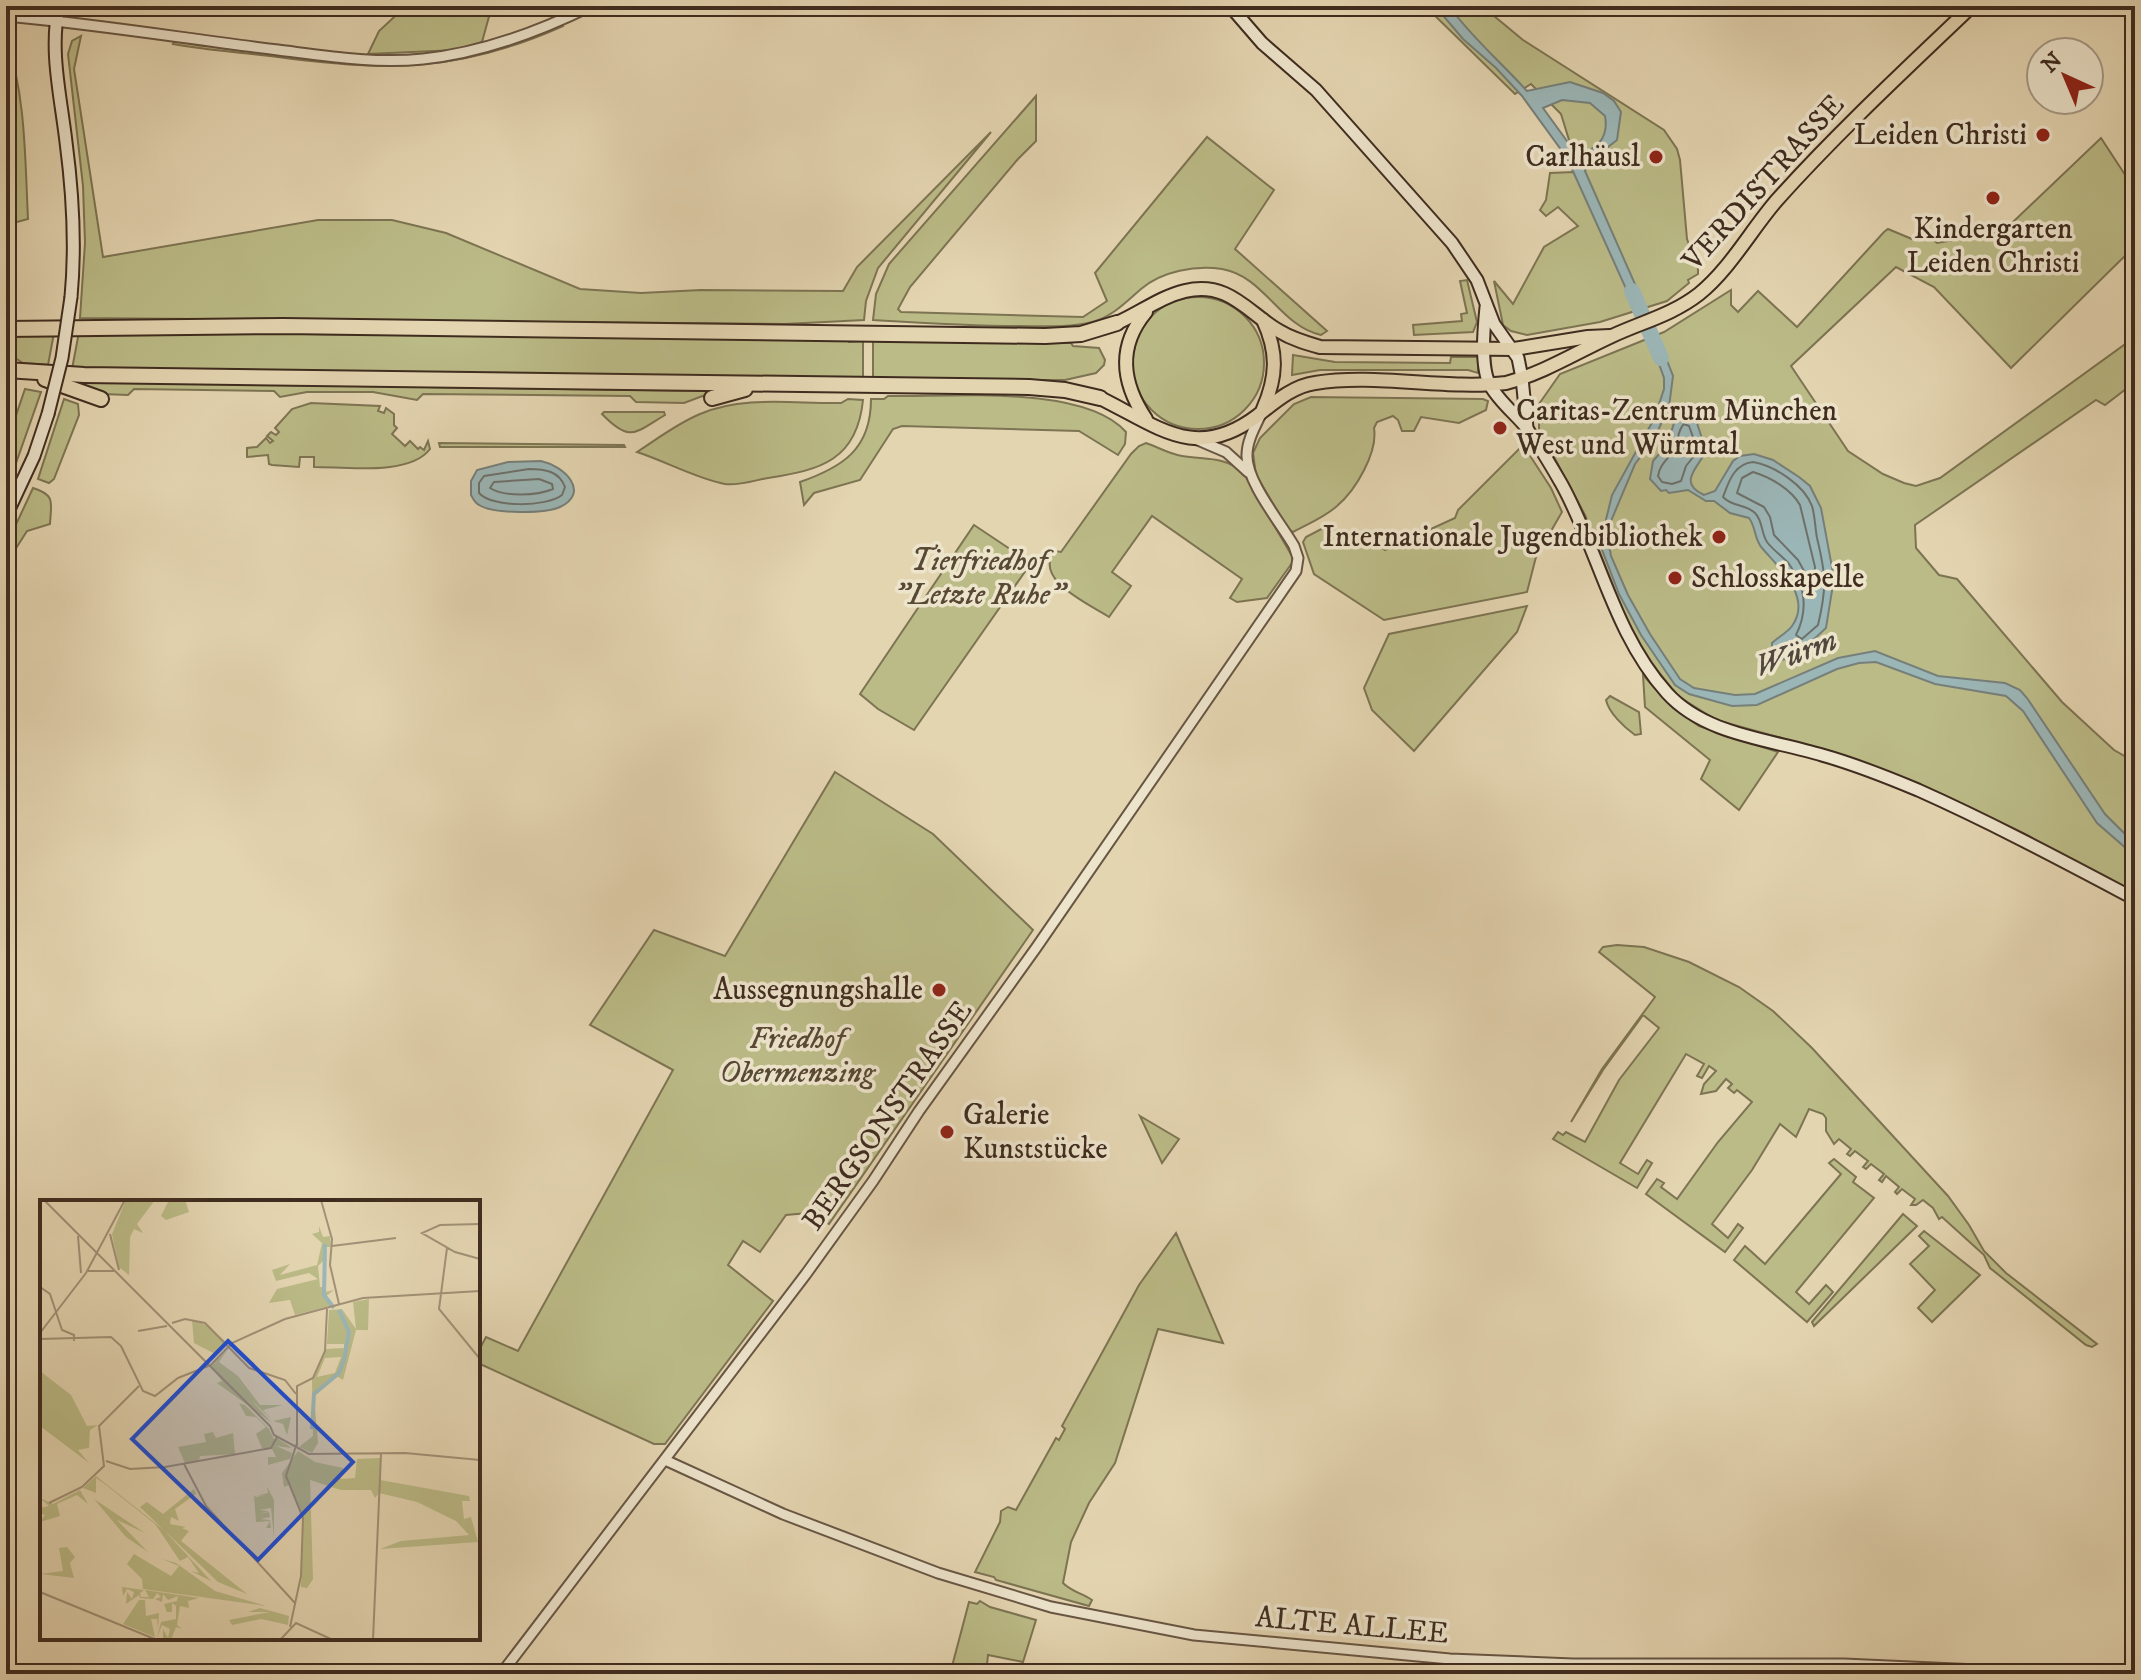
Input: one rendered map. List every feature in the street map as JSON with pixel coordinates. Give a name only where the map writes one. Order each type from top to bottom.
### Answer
[{"type":"highway","points":[[6,329],[283,326],[1045,336],[1081,334],[1117,323]]},
{"type":"highway","points":[[6,370],[115,375],[1029,387],[1065,390],[1100,398]]},
{"type":"highway","points":[[22,371],[101,399]]},
{"type":"highway","points":[[712,398],[761,385]]},
{"type":"main road","points":[[6,516],[34,456],[48,414],[62,358],[75,260],[74,212],[55,42],[59,6]]},
{"type":"main road","points":[[1230,6],[1262,43],[1316,90],[1409,193],[1467,265],[1477,280],[1499,332],[1514,349],[1522,378],[1527,428]]},
{"type":"main road","name":"VERDISTRASSE","points":[[1198,440],[1222,437],[1243,426],[1284,395],[1314,383],[1489,384],[1522,378],[1656,320],[1702,292],[1778,199],[1972,6]]},
{"type":"main road","name":"VERDISTRASSE","points":[[1117,323],[1168,296],[1187,290],[1208,289],[1227,294],[1277,330],[1320,347],[1514,349],[1613,336]]},
{"type":"main road","points":[[1148,422],[1131,394],[1125,363],[1132,333],[1150,306]]},
{"type":"main road","points":[[1486,307],[1485,349],[1489,384],[1527,428],[1568,497],[1616,611],[1638,653],[1681,707],[1711,724],[1823,755],[1917,790],[2033,845],[2135,899]]},
{"type":"main road","points":[[1261,316],[1275,354],[1275,374],[1262,412]]},
{"type":"main road","points":[[1100,398],[1180,437],[1198,440]]},
{"type":"street","points":[[6,16],[385,61],[460,54],[519,37],[591,6]]},
{"type":"street","points":[[1249,473],[1246,457],[1248,446],[1262,412]]},
{"type":"street","points":[[1198,440],[1226,452],[1249,473]]},
{"type":"street","name":"BERGSONSTRASSE","points":[[501,1674],[873,1181],[1296,571],[1297,552],[1249,473]]},
{"type":"street","name":"ALTE ALLEE","points":[[665,1460],[783,1514],[938,1573],[1038,1604],[1194,1635],[1280,1645],[1481,1660],[1573,1664],[1844,1664],[2066,1674]]},
{"type":"green space","points":[[406,6],[476,6],[490,13],[482,42],[457,50],[368,54],[379,31]]},
{"type":"green space","points":[[1425,6],[1482,6],[1523,40],[1664,130],[1677,149],[1680,160],[1687,239],[1698,269],[1698,274],[1688,280],[1689,283],[1667,301],[1600,322],[1527,335],[1511,331],[1503,325],[1494,281],[1513,304],[1544,247],[1578,226],[1558,207],[1546,216],[1540,210],[1546,200],[1550,173],[1574,172],[1586,195],[1561,114],[1531,84],[1515,94]]},
{"type":"green space","points":[[562,24],[524,42],[488,53],[419,65],[384,66],[311,61],[173,44],[175,41],[343,63],[395,64],[430,62]]},
{"type":"green space","points":[[81,36],[74,69],[103,257],[318,220],[392,220],[446,233],[580,289],[641,293],[701,290],[843,291],[857,267],[991,132],[878,268],[866,301],[864,320],[785,324],[80,318],[85,243],[83,186],[68,54],[72,41]]},
{"type":"green space","points":[[6,38],[21,105],[28,219],[6,225]]},
{"type":"green space","points":[[1036,96],[1036,141],[910,287],[898,309],[901,312],[1083,317],[1107,301],[1095,273],[1207,137],[1274,190],[1235,249],[1327,331],[1321,335],[1307,330],[1237,273],[1212,268],[1190,269],[1159,278],[1112,313],[1083,324],[1001,326],[873,320],[876,294],[889,264]]},
{"type":"green space","points":[[2101,138],[2135,190],[2135,246],[2011,368],[1934,287],[1896,267],[1791,366],[1848,451],[1883,474],[1916,486],[1940,478],[2135,337],[2135,382],[2105,405],[2096,400],[1915,525],[1916,548],[1939,575],[1957,579],[2062,702],[2114,750],[2135,762],[2135,892],[1914,783],[1833,752],[1716,720],[1678,696],[1647,658],[1627,621],[1585,515],[1539,429],[1539,404],[1560,374],[1664,332],[1731,290],[1731,305],[1738,312],[1758,291],[1797,327],[1888,229],[1912,239],[1923,231],[1937,243],[1995,233],[2012,223]]},
{"type":"green space","points":[[1467,280],[1477,322],[1473,332],[1414,335],[1413,325],[1462,321],[1461,314],[1467,313],[1460,281]]},
{"type":"green space","points":[[1198,297],[1223,302],[1245,316],[1259,338],[1264,363],[1259,388],[1245,410],[1223,424],[1198,429],[1173,424],[1151,410],[1137,388],[1132,363],[1137,338],[1151,316],[1173,302]]},
{"type":"green space","points":[[79,332],[849,339],[849,342],[863,341],[863,377],[849,377],[848,380],[72,369]]},
{"type":"green space","points":[[54,333],[48,365],[23,363],[6,352],[9,335]]},
{"type":"green space","points":[[890,339],[1071,343],[1073,346],[1099,348],[1105,360],[1096,373],[1065,380],[889,380],[873,377],[873,341],[889,342]]},
{"type":"green space","points":[[1293,355],[1335,362],[1450,363],[1451,357],[1478,357],[1478,373],[1468,370],[1320,370],[1292,375]]},
{"type":"green space","points":[[79,382],[706,391],[708,394],[684,403],[636,402],[630,396],[423,394],[417,400],[373,392],[307,392],[280,397],[274,391],[134,389],[128,395],[102,394],[78,386]]},
{"type":"green space","points":[[25,389],[41,392],[15,466],[6,464],[6,445]]},
{"type":"green space","points":[[888,396],[1014,396],[1080,406],[1106,417],[1126,432],[1125,444],[1118,455],[1079,431],[902,426],[893,429],[860,480],[814,493],[804,505],[800,482],[829,470],[852,454],[866,431],[871,399]]},
{"type":"green space","points":[[1311,397],[1488,401],[1486,410],[1459,423],[1421,417],[1414,431],[1402,431],[1393,416],[1377,422],[1369,459],[1351,490],[1332,510],[1293,532],[1288,529],[1256,475],[1253,453],[1260,438],[1294,404]]},
{"type":"green space","points":[[64,399],[78,404],[79,415],[54,479],[49,483],[38,479]]},
{"type":"green space","points":[[848,399],[863,400],[853,436],[833,458],[804,471],[741,484],[725,484],[637,452],[684,422],[717,408],[752,402],[841,403]]},
{"type":"green space","points":[[311,403],[380,406],[378,411],[384,413],[386,408],[394,414],[397,428],[392,434],[405,446],[410,441],[418,449],[424,450],[428,441],[430,449],[421,458],[408,463],[376,468],[314,467],[314,457],[300,457],[299,467],[272,465],[269,464],[268,455],[247,457],[247,448],[257,447],[266,438],[270,443],[273,441],[267,436],[271,432],[276,435],[279,432],[275,428],[292,409]]},
{"type":"green space","points":[[664,412],[665,415],[646,427],[626,432],[602,414]]},
{"type":"green space","points":[[439,443],[624,445],[625,447],[440,447]]},
{"type":"green space","points":[[1146,443],[1177,455],[1221,461],[1243,472],[1292,556],[1292,563],[1267,598],[1237,602],[1230,598],[1242,579],[1152,516],[1112,572],[1131,586],[1109,617],[1077,598],[1057,581],[1050,561],[1055,551],[1061,552],[1131,454]]},
{"type":"green space","points":[[1523,445],[1551,488],[1562,512],[1536,557],[1527,592],[1384,620],[1314,574],[1303,542],[1306,537],[1329,525],[1355,546],[1365,535],[1385,550],[1455,518],[1458,510]]},
{"type":"green space","points":[[33,488],[49,497],[50,524],[27,531],[6,564],[6,546]]},
{"type":"green space","name":"Tierfriedhof \"Letzte Ruhe\"","points":[[974,525],[1031,563],[914,730],[878,709],[860,694]]},
{"type":"green space","points":[[1527,606],[1517,632],[1414,751],[1372,710],[1364,688],[1389,634]]},
{"type":"green space","points":[[1643,675],[1671,706],[1699,726],[1778,752],[1739,810],[1701,779],[1710,760],[1645,707]]},
{"type":"green space","points":[[1610,696],[1639,712],[1641,734],[1635,735],[1614,715],[1606,700]]},
{"type":"green space","name":"Friedhof Obermenzing","points":[[835,772],[933,834],[1033,930],[829,1224],[808,1213],[786,1215],[760,1252],[743,1241],[728,1265],[773,1301],[665,1444],[654,1444],[480,1364],[480,1348],[486,1337],[518,1351],[673,1070],[590,1025],[654,930],[725,956]]},
{"type":"green space","points":[[1603,947],[1644,947],[1689,962],[1739,987],[1773,1011],[1812,1048],[1948,1196],[1984,1251],[2006,1273],[2097,1344],[2092,1347],[2086,1345],[1990,1268],[1984,1255],[1942,1217],[1939,1219],[1933,1208],[1923,1200],[1911,1205],[1915,1199],[1902,1189],[1897,1194],[1895,1192],[1899,1187],[1886,1176],[1882,1182],[1879,1180],[1884,1174],[1871,1164],[1866,1169],[1863,1167],[1868,1161],[1855,1151],[1850,1156],[1847,1154],[1851,1149],[1839,1139],[1834,1144],[1826,1131],[1826,1118],[1809,1109],[1796,1137],[1780,1124],[1752,1170],[1712,1224],[1728,1238],[1738,1224],[1743,1228],[1725,1252],[1646,1194],[1657,1179],[1664,1183],[1661,1187],[1677,1199],[1718,1142],[1752,1102],[1737,1090],[1734,1093],[1728,1088],[1732,1084],[1726,1079],[1716,1091],[1701,1094],[1704,1084],[1716,1071],[1709,1066],[1702,1078],[1697,1076],[1704,1064],[1686,1054],[1620,1163],[1638,1174],[1647,1160],[1652,1163],[1637,1188],[1553,1139],[1558,1132],[1563,1135],[1566,1132],[1585,1142],[1619,1080],[1659,1028],[1643,1015],[1603,1070],[1571,1122],[1602,1069],[1655,997],[1599,952]]},
{"type":"green space","points":[[1140,1116],[1179,1139],[1162,1163]]},
{"type":"green space","points":[[1834,1159],[1856,1177],[1853,1182],[1874,1198],[1796,1292],[1809,1304],[1826,1285],[1833,1292],[1807,1322],[1734,1260],[1745,1246],[1765,1264],[1841,1174],[1829,1163]]},
{"type":"green space","points":[[1903,1214],[1917,1226],[1814,1326],[1812,1322]]},
{"type":"green space","points":[[1924,1231],[1980,1275],[1932,1322],[1918,1308],[1935,1290],[1910,1264],[1929,1246],[1919,1236]]},
{"type":"green space","points":[[1176,1233],[1223,1343],[1158,1329],[1115,1463],[1089,1503],[1071,1542],[1063,1583],[1092,1600],[1089,1606],[975,1572],[1000,1522],[1001,1511],[1008,1507],[1016,1510],[1056,1438],[1059,1440],[1065,1429],[1062,1426],[1139,1285]]},
{"type":"green space","points":[[980,1601],[990,1607],[1036,1620],[1023,1662],[988,1655],[986,1674],[950,1674],[969,1602],[977,1604]]},
{"type":"water","points":[[1435,6],[1449,6],[1527,91],[1570,82],[1603,93],[1614,101],[1621,112],[1617,140],[1589,162],[1585,171],[1646,309],[1637,313],[1567,158],[1522,96],[1463,39]],"holes":[[[1562,100],[1590,103],[1605,116],[1605,131],[1595,147],[1575,152],[1543,108]]]},
{"type":"water","points":[[1657,335],[1673,376],[1669,407],[1654,439],[1635,464],[1611,521],[1608,539],[1611,556],[1628,595],[1680,679],[1694,688],[1735,695],[1755,694],[1838,658],[1875,651],[1938,676],[2005,683],[2020,690],[2027,698],[2105,814],[2135,844],[2135,856],[2097,823],[2023,711],[2006,696],[1935,684],[1876,662],[1837,669],[1757,705],[1732,706],[1689,694],[1675,685],[1641,635],[1619,594],[1601,547],[1612,495],[1654,419],[1664,389],[1664,378],[1650,339]]},
{"type":"water","points":[[1690,414],[1696,420],[1706,451],[1692,474],[1692,485],[1696,490],[1704,495],[1715,491],[1733,461],[1740,456],[1754,454],[1773,460],[1799,477],[1810,486],[1821,508],[1834,578],[1826,628],[1798,654],[1779,661],[1772,654],[1772,643],[1792,626],[1798,604],[1791,583],[1759,544],[1749,518],[1730,513],[1714,501],[1706,501],[1688,490],[1661,491],[1650,479],[1653,461],[1667,445],[1675,420]]},
{"type":"water","points":[[541,461],[558,468],[574,487],[569,501],[560,507],[531,512],[507,511],[486,508],[474,501],[471,481],[477,470],[508,462]]},
{"type":"waterway","name":"Würm","points":[[1632,291],[1661,358]]},
{"type":"waterway","points":[[1796,655],[1798,662]]},
{"type":"place","name":"Leiden Christi","points":[[2043,135]]},
{"type":"place","name":"Carlhäusl","points":[[1656,157]]},
{"type":"place","name":"Kindergarten Leiden Christi","points":[[1993,198]]},
{"type":"place","name":"Caritas-Zentrum München West und Würmtal","points":[[1500,428]]},
{"type":"place","name":"Internationale Jugendbibliothek","points":[[1719,537]]},
{"type":"place","name":"Schlosskapelle","points":[[1675,578]]},
{"type":"place","name":"Aussegnungshalle","points":[[939,990]]},
{"type":"place","name":"Galerie Kunststücke","points":[[947,1132]]}]
